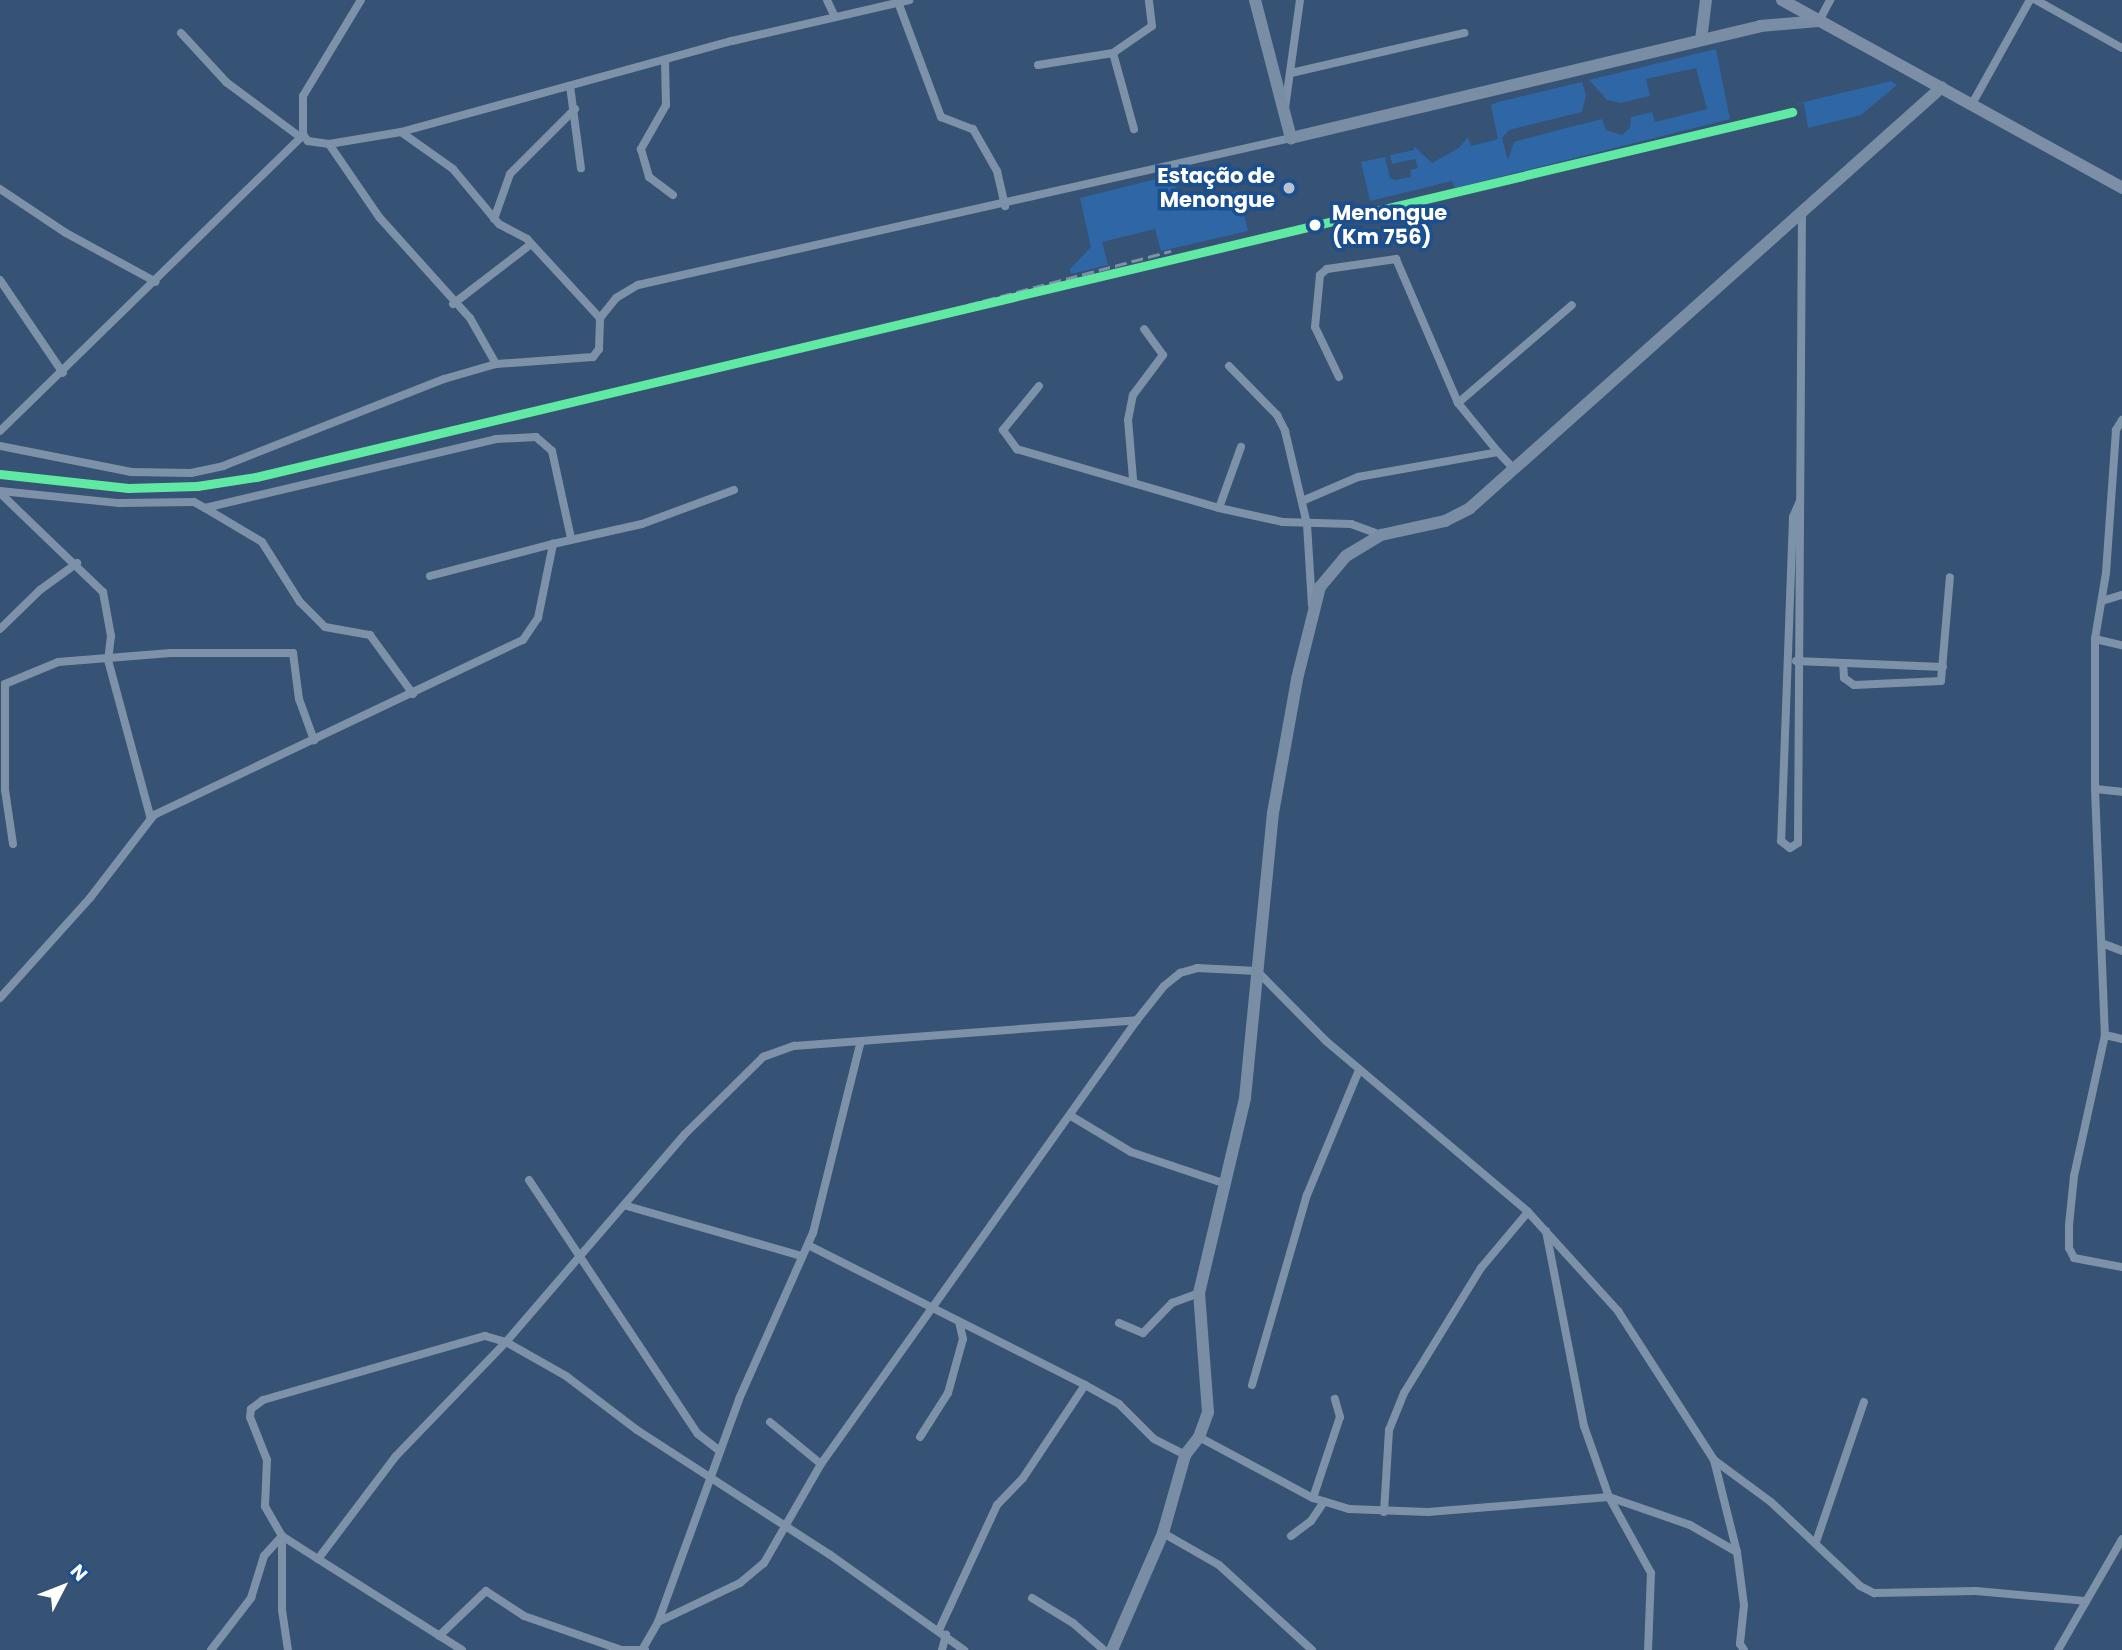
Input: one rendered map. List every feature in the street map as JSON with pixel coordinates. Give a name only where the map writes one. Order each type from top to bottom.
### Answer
[{"type":"main road","points":[[1782,0],[2122,188]]},
{"type":"street","points":[[0,431],[156,282],[301,136],[303,96],[361,0]]},
{"type":"street","points":[[827,0],[834,15]]},
{"type":"street","points":[[181,33],[226,82],[308,141],[329,144],[401,132],[834,15],[909,0]]},
{"type":"street","points":[[1038,65],[1113,53],[1152,26],[1149,0]]},
{"type":"street","points":[[1255,0],[1291,138]]},
{"type":"street","points":[[1285,113],[1300,0]]},
{"type":"street","points":[[1701,40],[1706,0]]},
{"type":"street","points":[[0,446],[131,472],[191,473],[275,449],[398,393],[496,364],[588,359],[599,349],[600,318],[617,298],[638,285],[1005,206],[1701,40],[1779,23],[1819,21],[1830,0]]},
{"type":"street","points":[[1972,104],[2030,0]]},
{"type":"street","points":[[2036,0],[2122,48]]},
{"type":"street","points":[[898,2],[941,117],[973,129],[990,154],[1005,206]]},
{"type":"street","points":[[1291,73],[1464,33]]},
{"type":"street","points":[[1113,53],[1134,129]]},
{"type":"street","points":[[665,61],[666,105],[641,149],[649,177],[673,195]]},
{"type":"street","points":[[570,86],[581,167]]},
{"type":"street","points":[[1312,605],[1332,570],[1381,534],[1454,518],[1514,469],[1942,87]]},
{"type":"street","points":[[494,219],[510,174],[575,109]]},
{"type":"street","points":[[401,132],[453,169],[494,219],[530,245],[600,318]]},
{"type":"street","points":[[329,144],[355,186],[453,304],[470,318],[496,364]]},
{"type":"street","points":[[0,189],[66,233],[156,282]]},
{"type":"street","points":[[1799,503],[1793,517],[1781,841],[1790,848],[1798,843],[1804,519],[1799,503],[1802,213]]},
{"type":"street","points":[[453,304],[530,245]]},
{"type":"street","points":[[1339,377],[1314,323],[1320,275],[1326,269],[1392,258],[1399,262],[1458,402],[1514,469]]},
{"type":"street","points":[[0,280],[63,373]]},
{"type":"street","points":[[1458,402],[1572,305]]},
{"type":"street","points":[[1133,479],[1128,420],[1133,395],[1163,355],[1144,329]]},
{"type":"street","points":[[1112,1650],[1163,1533],[1185,1455],[1199,1437],[1208,1412],[1199,1293],[1245,1098],[1273,813],[1312,605],[1307,524],[1281,422],[1228,366]]},
{"type":"street","points":[[1039,386],[1003,430],[1013,445],[1133,479],[1219,508],[1307,524],[1351,524],[1381,534]]},
{"type":"street","points":[[2122,420],[2116,430],[2102,601],[2095,639],[2095,789],[2104,944],[2105,1035],[2074,1176],[2069,1248],[2083,1262],[2122,1267]]},
{"type":"street","points":[[205,508],[496,439],[528,437],[544,441],[552,451],[571,538]]},
{"type":"street","points":[[1219,508],[1241,447]]},
{"type":"street","points":[[1302,501],[1358,477],[1498,452]]},
{"type":"street","points":[[429,576],[571,538],[642,524],[734,490]]},
{"type":"street","points":[[0,492],[119,503],[194,502],[262,542],[300,602],[325,627],[370,635],[412,694]]},
{"type":"street","points":[[0,492],[103,592],[111,660],[146,803],[150,816],[154,815]]},
{"type":"street","points":[[1,993],[90,898],[154,815],[314,740],[396,698],[412,694],[529,635],[538,618],[553,544]]},
{"type":"street","points":[[0,629],[40,590],[77,564]]},
{"type":"street","points":[[1843,663],[1844,678],[1854,685],[1935,684],[1941,681],[1950,577]]},
{"type":"street","points":[[2102,601],[2122,595]]},
{"type":"street","points":[[2095,639],[2122,645]]},
{"type":"street","points":[[13,844],[5,790],[5,684],[68,659],[111,660],[171,653],[293,653],[299,699],[314,740]]},
{"type":"street","points":[[1788,661],[1943,667]]},
{"type":"street","points":[[2095,789],[2122,792]]},
{"type":"street","points":[[2104,944],[2122,951]]},
{"type":"street","points":[[658,1622],[753,1574],[821,1464],[1137,1020],[1164,986],[1188,969],[1256,971],[1359,1070],[1528,1212],[1618,1311],[1714,1460],[1816,1542],[1860,1586],[1874,1593],[1976,1591],[2085,1601]]},
{"type":"street","points":[[318,1559],[396,1456],[506,1342],[627,1206],[685,1134],[764,1057],[794,1046],[860,1044],[1137,1020]]},
{"type":"street","points":[[2105,1035],[2122,1039]]},
{"type":"street","points":[[439,1636],[486,1591],[524,1616],[618,1650],[643,1650],[658,1622],[709,1476],[808,1245],[860,1044]]},
{"type":"street","points":[[1252,1385],[1307,1195],[1359,1070]]},
{"type":"street","points":[[1071,1116],[1131,1152],[1223,1183]]},
{"type":"street","points":[[529,1180],[698,1434],[720,1451]]},
{"type":"street","points":[[627,1206],[802,1256]]},
{"type":"street","points":[[1384,1512],[1389,1430],[1404,1393],[1481,1268],[1528,1212]]},
{"type":"street","points":[[1546,1230],[1579,1401],[1609,1497],[1651,1573],[1648,1650]]},
{"type":"street","points":[[808,1245],[934,1306],[959,1322],[1085,1385],[1119,1404],[1154,1439],[1185,1455]]},
{"type":"street","points":[[1119,1323],[1143,1333],[1172,1303],[1199,1293]]},
{"type":"street","points":[[920,1437],[948,1393],[963,1339],[959,1322]]},
{"type":"street","points":[[462,1650],[282,1536],[265,1506],[266,1452],[250,1417],[256,1404],[477,1337],[506,1342],[566,1376],[637,1430],[785,1526],[964,1650]]},
{"type":"street","points":[[942,1650],[942,1633],[997,1505],[1023,1478],[1085,1385]]},
{"type":"street","points":[[1313,1498],[1340,1417],[1335,1399]]},
{"type":"street","points":[[1816,1542],[1864,1402]]},
{"type":"street","points":[[770,1422],[821,1464]]},
{"type":"street","points":[[1199,1437],[1324,1502],[1384,1512],[1609,1497],[1690,1525],[1737,1552]]},
{"type":"street","points":[[1714,1460],[1737,1552],[1744,1605],[1740,1648]]},
{"type":"street","points":[[1292,1536],[1311,1521],[1324,1502]]},
{"type":"street","points":[[1163,1533],[1219,1565],[1312,1650]]},
{"type":"street","points":[[211,1650],[251,1598],[264,1556],[282,1536]]},
{"type":"street","points":[[282,1536],[282,1610],[288,1650]]},
{"type":"street","points":[[2058,1650],[2122,1539]]},
{"type":"street","points":[[1032,1598],[1073,1623],[1104,1650]]},
{"type":"shaded area","points":[[1716,49],[1730,119],[1455,188],[1452,181],[1370,201],[1361,162],[1385,157],[1390,178],[1395,180],[1411,177],[1410,170],[1418,168],[1415,159],[1392,164],[1390,155],[1414,150],[1414,146],[1432,163],[1459,148],[1468,137],[1471,146],[1498,139],[1491,105],[1498,102],[1582,82],[1586,95],[1582,112],[1509,130],[1502,138],[1508,160],[1514,142],[1562,129],[1602,119],[1606,130],[1622,135],[1630,128],[1631,117],[1652,112],[1655,122],[1707,109],[1696,68],[1646,79],[1650,96],[1621,103],[1607,100],[1589,80]]},
{"type":"shaded area","points":[[1891,81],[1897,85],[1861,115],[1808,128],[1804,103],[1792,105]]},
{"type":"shaded area","points":[[1172,175],[1184,209],[1195,206],[1194,202],[1238,191],[1248,231],[1161,251],[1155,229],[1102,242],[1108,265],[1071,274],[1070,269],[1091,247],[1080,198]]},
{"type":"railway","points":[[885,327],[1171,251]]},
{"type":"transit line","points":[[0,474],[128,488],[197,486],[256,477],[1792,112]]},
{"type":"place","name":"Estação de Menongue","points":[[1289,188]]},
{"type":"place","name":"Menongue (Km 756)","points":[[1315,225]]}]
